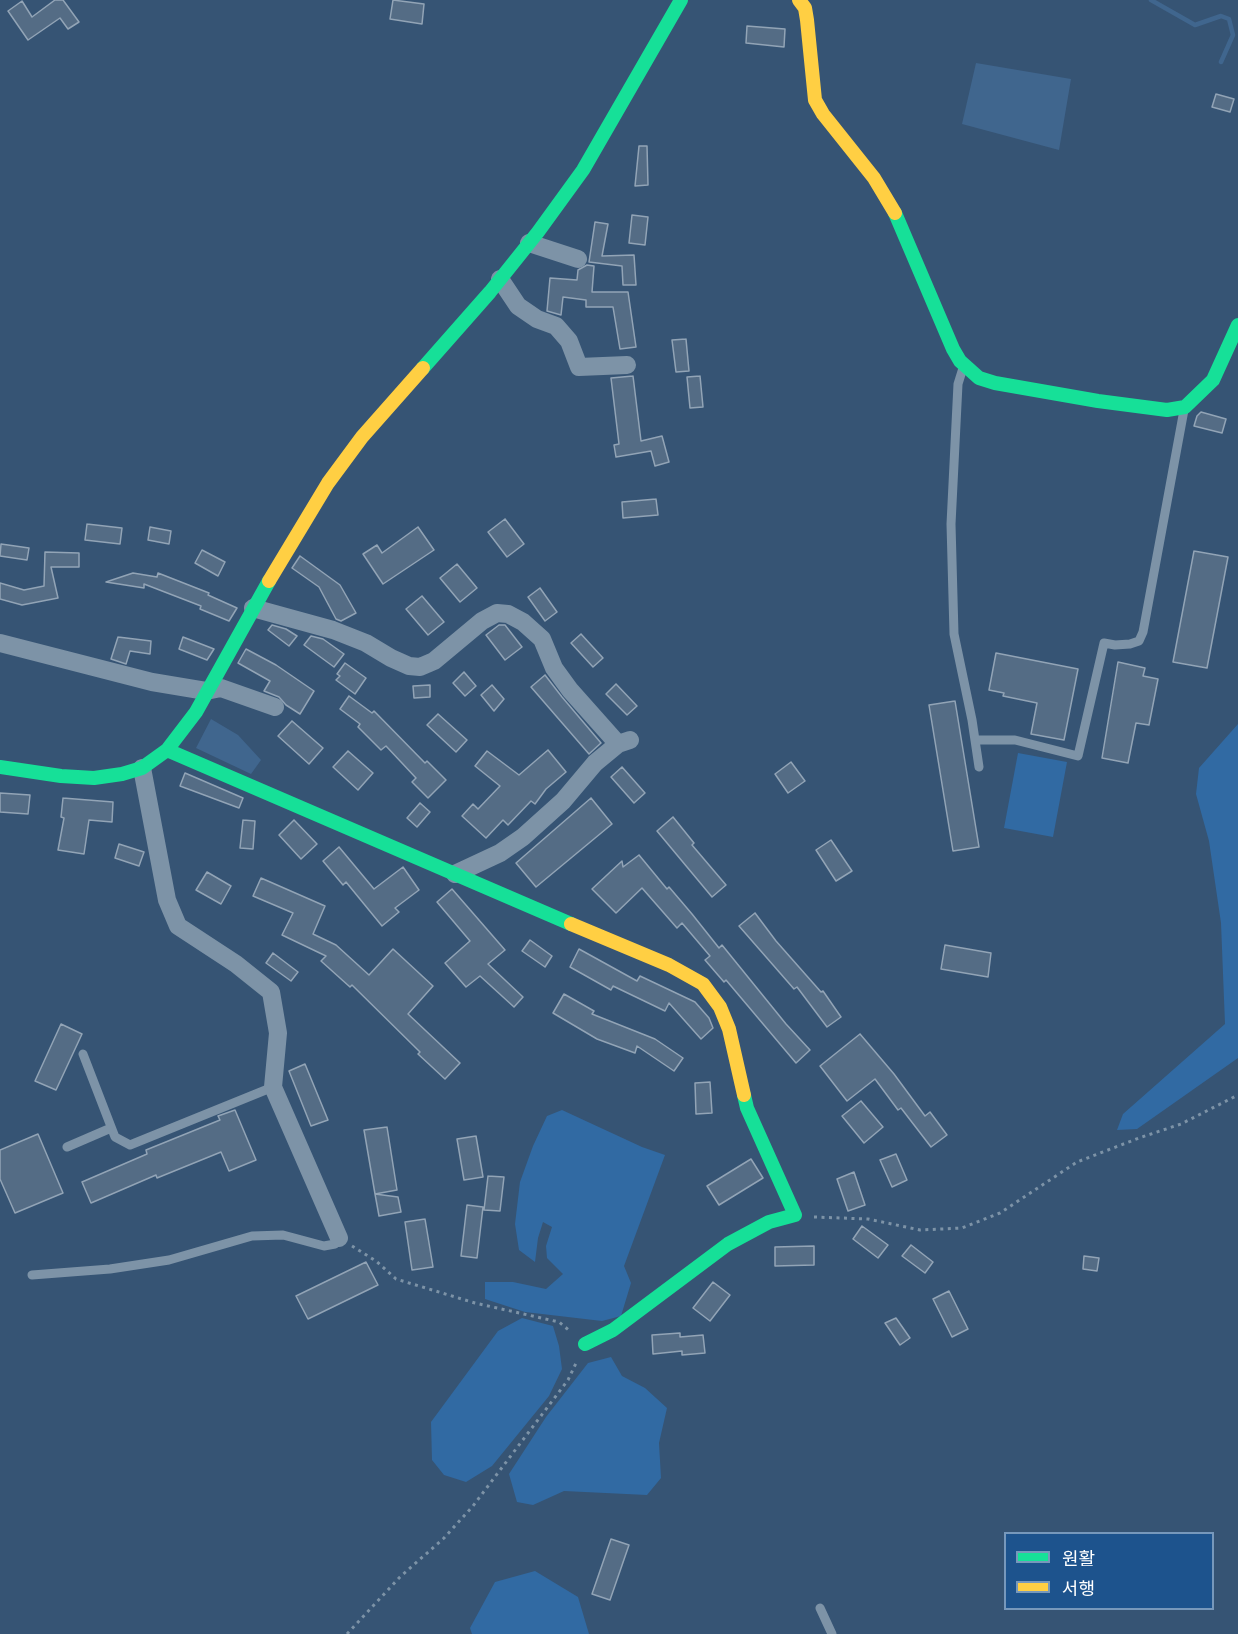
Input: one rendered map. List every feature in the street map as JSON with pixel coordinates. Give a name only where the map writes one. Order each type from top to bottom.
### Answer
[{"type":"street","points":[[0,767],[61,776],[94,778],[142,768],[167,750],[196,712],[206,690],[253,608],[328,483],[362,437],[500,279],[583,170],[681,0]]},
{"type":"street","points":[[800,0],[805,8],[807,20],[815,100],[823,114],[874,178],[886,197],[897,217],[953,349],[964,366],[979,378],[995,383],[1133,406],[1167,410],[1185,407],[1213,380],[1238,325]]},
{"type":"street","points":[[529,243],[578,258]]},
{"type":"street","points":[[500,279],[518,306],[537,319],[556,327],[569,340],[579,367],[627,365]]},
{"type":"street","points":[[253,608],[333,630],[366,643],[409,666],[420,667],[434,661],[482,621],[497,614],[508,614],[523,622],[542,639],[554,668],[570,690],[624,742],[595,763],[563,801],[523,837],[500,853],[455,874]]},
{"type":"street","points":[[0,643],[152,682],[206,690],[221,688],[275,707]]},
{"type":"street","points":[[167,750],[669,965],[703,984],[723,1014],[729,1029],[747,1108],[795,1215],[769,1222],[728,1244],[613,1330],[585,1344]]},
{"type":"street","points":[[142,768],[167,900],[178,926],[236,964],[271,992],[278,1033],[273,1087],[339,1238]]},
{"type":"lane","points":[[964,366],[958,384],[951,524],[954,634],[979,767]]},
{"type":"lane","points":[[975,740],[1015,740],[1078,756],[1104,643],[1130,644],[1139,641],[1143,632],[1185,407]]},
{"type":"lane","points":[[83,1054],[115,1137],[130,1145],[273,1087]]},
{"type":"lane","points":[[67,1147],[111,1128]]},
{"type":"lane","points":[[32,1275],[110,1269],[169,1260],[252,1236],[283,1235],[324,1246],[335,1244],[339,1238]]},
{"type":"lane","points":[[820,1608],[832,1634]]},
{"type":"path","points":[[795,1215],[868,1219],[920,1230],[962,1228],[1000,1213],[1077,1162],[1181,1124],[1238,1095]]},
{"type":"path","points":[[339,1238],[376,1261],[396,1279],[475,1303],[559,1322],[585,1344],[568,1380],[473,1506],[444,1538],[400,1577],[347,1634]]},
{"type":"shaded area","points":[[976,63],[1071,79],[1059,150],[962,124]]},
{"type":"shaded area","points":[[211,719],[238,735],[261,760],[251,774],[196,748]]},
{"type":"shaded area","points":[[1238,724],[1238,1058],[1137,1129],[1117,1130],[1123,1114],[1225,1024],[1221,923],[1209,841],[1196,794],[1199,768]]},
{"type":"shaded area","points":[[1018,753],[1067,762],[1053,837],[1004,828]]},
{"type":"shaded area","points":[[562,1110],[642,1147],[665,1155],[624,1266],[631,1283],[621,1316],[602,1321],[525,1312],[485,1299],[485,1282],[513,1282],[546,1289],[563,1274],[547,1258],[546,1246],[552,1227],[543,1222],[535,1262],[519,1250],[515,1224],[520,1182],[533,1146],[547,1116]]},
{"type":"shaded area","points":[[522,1318],[553,1326],[562,1369],[549,1396],[492,1466],[466,1482],[444,1475],[432,1460],[431,1422],[498,1331]]},
{"type":"shaded area","points":[[611,1357],[622,1376],[645,1388],[667,1408],[659,1443],[661,1478],[647,1495],[564,1491],[533,1505],[517,1502],[509,1474],[546,1417],[588,1363]]},
{"type":"shaded area","points":[[535,1571],[578,1597],[589,1634],[472,1634],[470,1628],[495,1582]]},
{"type":"building","points":[[55,0],[63,0],[79,22],[68,29],[60,18],[28,40],[8,11],[22,1],[32,17]]},
{"type":"building","points":[[393,0],[424,4],[422,24],[390,19]]},
{"type":"building","points":[[747,26],[785,29],[784,47],[746,43]]},
{"type":"building","points":[[1216,94],[1234,99],[1230,112],[1212,107]]},
{"type":"building","points":[[639,146],[647,146],[648,185],[635,186]]},
{"type":"building","points":[[632,215],[648,217],[645,245],[629,243]]},
{"type":"building","points":[[595,222],[608,224],[602,256],[634,255],[636,285],[623,285],[622,266],[589,262]]},
{"type":"building","points":[[587,265],[594,266],[592,292],[628,292],[636,347],[620,349],[613,307],[586,307],[586,300],[563,297],[561,315],[547,311],[550,278],[577,280],[578,270]]},
{"type":"building","points":[[686,339],[689,371],[676,372],[672,340]]},
{"type":"building","points":[[633,376],[641,441],[662,436],[669,462],[655,466],[651,451],[616,457],[614,445],[619,444],[611,378]]},
{"type":"building","points":[[700,376],[703,407],[690,408],[687,377]]},
{"type":"building","points":[[1201,412],[1226,419],[1222,433],[1194,426]]},
{"type":"building","points":[[656,499],[658,515],[623,518],[622,502]]},
{"type":"building","points":[[505,519],[524,544],[507,557],[488,532]]},
{"type":"building","points":[[87,524],[122,528],[120,544],[85,540]]},
{"type":"building","points":[[150,527],[171,531],[169,544],[148,540]]},
{"type":"building","points":[[418,527],[434,550],[383,584],[363,554],[377,545],[382,553]]},
{"type":"building","points":[[1,544],[29,548],[27,560],[0,556]]},
{"type":"building","points":[[202,550],[225,562],[218,576],[195,563]]},
{"type":"building","points":[[1194,551],[1228,557],[1207,668],[1173,662]]},
{"type":"building","points":[[45,552],[79,553],[79,567],[51,567],[58,598],[22,605],[0,599],[0,583],[24,590],[44,586]]},
{"type":"building","points":[[300,556],[340,585],[356,613],[341,621],[336,619],[319,587],[292,568]]},
{"type":"building","points":[[457,564],[477,588],[460,602],[440,578]]},
{"type":"building","points":[[133,573],[157,577],[158,573],[209,593],[208,595],[237,608],[229,621],[200,609],[201,606],[144,584],[144,588],[106,582]]},
{"type":"building","points":[[540,588],[557,612],[545,621],[528,597]]},
{"type":"building","points":[[422,596],[444,622],[428,635],[406,609]]},
{"type":"building","points":[[272,625],[286,629],[297,636],[289,646],[268,630]]},
{"type":"building","points":[[499,625],[505,625],[522,647],[505,660],[486,635]]},
{"type":"building","points":[[581,634],[603,658],[593,667],[571,643]]},
{"type":"building","points":[[311,636],[323,639],[344,654],[334,667],[304,645]]},
{"type":"building","points":[[118,637],[151,641],[150,654],[130,651],[126,664],[111,659]]},
{"type":"building","points":[[183,637],[214,649],[207,660],[179,649]]},
{"type":"building","points":[[246,649],[276,665],[314,691],[300,714],[286,705],[279,697],[264,691],[270,681],[238,663]]},
{"type":"building","points":[[996,653],[1078,669],[1064,740],[1031,734],[1037,703],[1003,696],[1004,693],[989,690]]},
{"type":"building","points":[[1118,662],[1145,668],[1143,676],[1158,679],[1149,725],[1136,723],[1128,763],[1102,758]]},
{"type":"building","points":[[345,663],[366,678],[355,694],[336,680],[340,676],[337,674]]},
{"type":"building","points":[[464,672],[476,686],[465,696],[453,683]]},
{"type":"building","points":[[545,675],[601,743],[589,754],[531,687]]},
{"type":"building","points":[[616,684],[637,706],[627,715],[606,694]]},
{"type":"building","points":[[430,685],[430,697],[414,698],[413,686]]},
{"type":"building","points":[[492,685],[504,699],[494,711],[481,695]]},
{"type":"building","points":[[349,696],[372,713],[374,711],[425,763],[427,761],[446,780],[428,798],[412,782],[416,778],[386,746],[381,750],[358,727],[360,724],[340,709]]},
{"type":"building","points":[[955,701],[979,847],[953,851],[929,705]]},
{"type":"building","points":[[438,714],[467,740],[456,752],[427,725]]},
{"type":"building","points":[[292,721],[323,748],[309,764],[278,736]]},
{"type":"building","points":[[548,750],[566,772],[546,789],[535,804],[531,801],[508,825],[503,820],[486,838],[462,816],[473,804],[478,809],[500,786],[475,766],[487,751],[519,775]]},
{"type":"building","points":[[348,751],[373,773],[358,790],[333,767]]},
{"type":"building","points":[[791,762],[805,781],[788,793],[775,774]]},
{"type":"building","points":[[622,767],[645,793],[634,803],[611,777]]},
{"type":"building","points":[[185,773],[243,798],[239,808],[180,786]]},
{"type":"building","points":[[0,793],[30,795],[28,814],[0,812]]},
{"type":"building","points":[[63,798],[113,802],[112,822],[89,820],[84,854],[58,850],[64,818],[61,817]]},
{"type":"building","points":[[591,798],[612,824],[536,887],[516,863]]},
{"type":"building","points":[[420,803],[430,812],[417,827],[407,818]]},
{"type":"building","points":[[673,817],[694,843],[692,845],[726,885],[712,897],[657,831]]},
{"type":"building","points":[[243,820],[255,821],[253,849],[240,848]]},
{"type":"building","points":[[294,820],[317,844],[301,859],[279,835]]},
{"type":"building","points":[[831,840],[852,871],[836,881],[816,850]]},
{"type":"building","points":[[119,844],[144,852],[139,866],[115,858]]},
{"type":"building","points":[[339,847],[374,889],[403,867],[419,890],[395,908],[399,912],[382,926],[346,882],[343,885],[323,861]]},
{"type":"building","points":[[639,855],[667,889],[669,887],[719,948],[722,945],[810,1050],[796,1063],[726,980],[724,982],[705,960],[710,956],[682,923],[677,928],[642,888],[616,913],[592,889],[622,861],[623,867]]},
{"type":"building","points":[[207,872],[231,886],[221,904],[196,890]]},
{"type":"building","points":[[261,878],[325,906],[313,934],[336,945],[369,975],[393,949],[433,986],[408,1014],[460,1063],[445,1079],[352,985],[350,987],[321,961],[326,956],[282,935],[293,913],[253,896]]},
{"type":"building","points":[[452,889],[505,950],[488,964],[523,997],[514,1007],[480,976],[466,987],[445,963],[470,941],[437,902]]},
{"type":"building","points":[[755,913],[776,941],[821,992],[823,991],[841,1017],[827,1027],[797,987],[794,989],[739,926]]},
{"type":"building","points":[[530,940],[552,956],[545,967],[522,951]]},
{"type":"building","points":[[945,945],[991,953],[988,977],[941,969]]},
{"type":"building","points":[[579,949],[637,981],[640,976],[695,1002],[709,1018],[713,1028],[701,1039],[669,1003],[665,1011],[613,986],[611,990],[570,967]]},
{"type":"building","points":[[273,953],[298,972],[291,981],[266,963]]},
{"type":"building","points":[[564,994],[594,1011],[592,1014],[655,1039],[683,1058],[674,1071],[637,1046],[635,1053],[597,1039],[553,1013]]},
{"type":"building","points":[[61,1024],[82,1034],[56,1090],[35,1081]]},
{"type":"building","points":[[860,1034],[925,1116],[930,1112],[947,1135],[931,1147],[901,1108],[898,1110],[875,1079],[847,1101],[820,1066]]},
{"type":"building","points":[[305,1064],[328,1120],[311,1126],[289,1071]]},
{"type":"building","points":[[710,1082],[712,1113],[696,1114],[695,1083]]},
{"type":"building","points":[[861,1101],[883,1127],[864,1143],[842,1116]]},
{"type":"building","points":[[235,1110],[256,1160],[229,1171],[221,1152],[157,1178],[156,1175],[91,1203],[82,1182],[147,1154],[146,1150],[220,1120],[218,1116]]},
{"type":"building","points":[[387,1127],[397,1190],[375,1194],[364,1130]]},
{"type":"building","points":[[38,1134],[63,1193],[15,1213],[0,1179],[0,1150]]},
{"type":"building","points":[[476,1136],[483,1177],[464,1180],[457,1139]]},
{"type":"building","points":[[896,1154],[907,1180],[892,1187],[880,1160]]},
{"type":"building","points":[[751,1159],[763,1178],[719,1205],[707,1186]]},
{"type":"building","points":[[854,1172],[865,1205],[848,1211],[837,1179]]},
{"type":"building","points":[[488,1176],[504,1177],[500,1211],[484,1210]]},
{"type":"building","points":[[375,1194],[398,1197],[401,1212],[379,1216]]},
{"type":"building","points":[[467,1205],[483,1207],[477,1258],[461,1256]]},
{"type":"building","points":[[425,1219],[433,1267],[412,1270],[405,1222]]},
{"type":"building","points":[[862,1226],[888,1245],[878,1258],[853,1239]]},
{"type":"building","points":[[911,1245],[933,1262],[925,1273],[902,1256]]},
{"type":"building","points":[[814,1246],[814,1265],[775,1266],[775,1247]]},
{"type":"building","points":[[1084,1256],[1099,1258],[1097,1271],[1083,1269]]},
{"type":"building","points":[[366,1262],[378,1285],[308,1319],[296,1296]]},
{"type":"building","points":[[713,1282],[730,1295],[710,1321],[693,1308]]},
{"type":"building","points":[[949,1291],[968,1329],[952,1337],[933,1299]]},
{"type":"building","points":[[896,1318],[910,1338],[900,1345],[885,1323]]},
{"type":"building","points":[[680,1333],[680,1337],[703,1335],[705,1353],[682,1355],[682,1351],[653,1354],[652,1335]]},
{"type":"building","points":[[611,1539],[629,1545],[610,1600],[592,1594]]},
{"type":"waterway","points":[[1151,0],[1195,25],[1221,16],[1229,19],[1233,35],[1221,62]]},
{"type":"traffic: fast","points":[[423,368],[490,292],[583,170],[681,0]]},
{"type":"traffic: fast","points":[[895,213],[953,349],[960,361],[979,378],[995,383],[1098,401],[1167,410],[1185,407],[1213,380],[1238,325]]},
{"type":"traffic: fast","points":[[0,767],[61,776],[94,778],[142,768],[167,750],[196,712],[269,581]]},
{"type":"traffic: fast","points":[[167,750],[571,924]]},
{"type":"traffic: fast","points":[[585,1344],[613,1330],[728,1244],[769,1222],[795,1215],[747,1108],[744,1095]]},
{"type":"traffic: slow","points":[[799,0],[805,8],[807,20],[815,100],[823,114],[874,178],[895,213]]},
{"type":"traffic: slow","points":[[269,581],[328,483],[362,437],[423,368]]},
{"type":"traffic: slow","points":[[571,924],[669,965],[703,984],[720,1007],[729,1029],[744,1095]]}]
